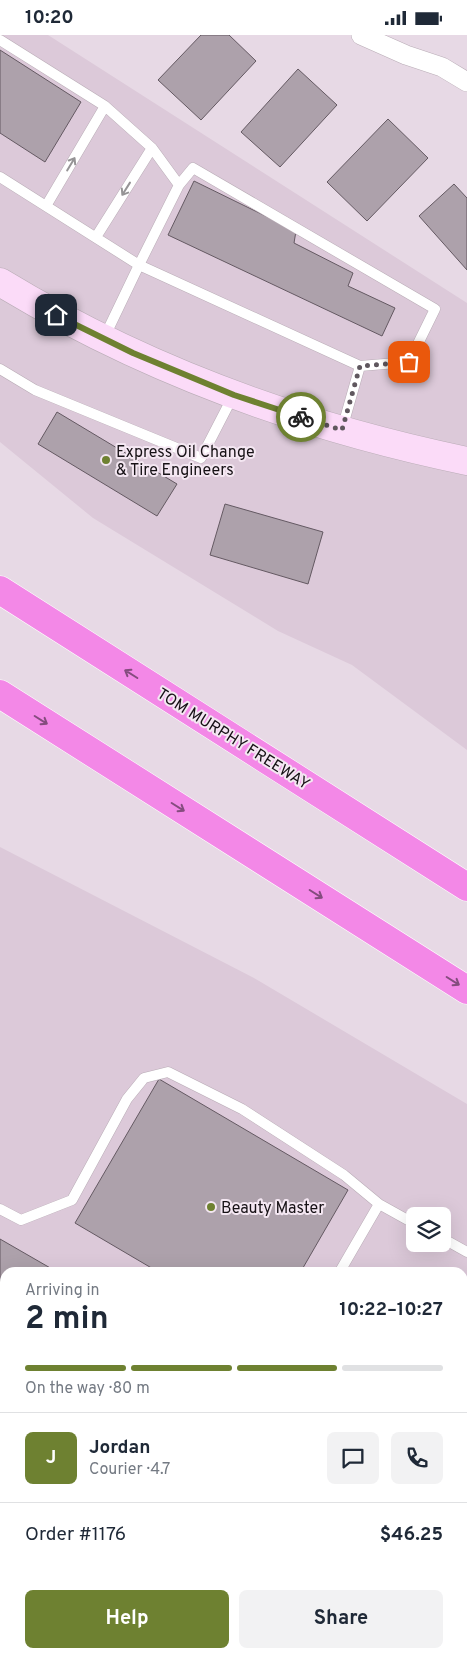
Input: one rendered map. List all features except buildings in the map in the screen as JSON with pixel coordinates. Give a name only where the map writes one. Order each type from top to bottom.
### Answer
[{"type":"highway","name":"TOM MURPHY FREEWAY","points":[[0,590],[467,887]]},
{"type":"highway","points":[[0,694],[467,990]]},
{"type":"highway","points":[[350,812],[467,880]]},
{"type":"main road","points":[[0,282],[41,307],[133,353],[234,395],[342,430],[420,451],[467,461]]},
{"type":"street","points":[[361,35],[406,55],[442,67],[467,82]]},
{"type":"lane","points":[[0,40],[105,106],[152,148],[179,185]]},
{"type":"lane","points":[[46,206],[105,106]]},
{"type":"lane","points":[[96,237],[152,148]]},
{"type":"lane","points":[[0,177],[139,265],[360,366],[409,362],[435,309],[193,169],[179,185],[139,265],[104,338]]},
{"type":"lane","points":[[342,430],[360,366]]},
{"type":"lane","points":[[0,369],[35,389],[201,458],[234,395]]},
{"type":"lane","points":[[0,1209],[21,1220],[72,1200],[127,1099],[144,1079],[168,1072],[242,1109],[344,1175],[379,1204],[406,1219]]},
{"type":"lane","points":[[342,1267],[379,1204]]},
{"type":"lane","points":[[451,1244],[467,1252]]},
{"type":"shaded area","points":[[0,35],[48,35],[467,303],[467,750],[352,665],[278,631],[93,518],[0,442]]},
{"type":"shaded area","points":[[0,847],[254,978],[467,1104],[467,1267],[0,1267]]},
{"type":"way so far","points":[[301,417],[342,430],[360,366],[409,362]]},
{"type":"place","name":"Express Oil Change & Tire Engineers","points":[[106,460]]},
{"type":"place","name":"Beauty Master","points":[[211,1207]]},
{"type":"route","points":[[56,315],[133,353],[234,395],[301,417]]}]
